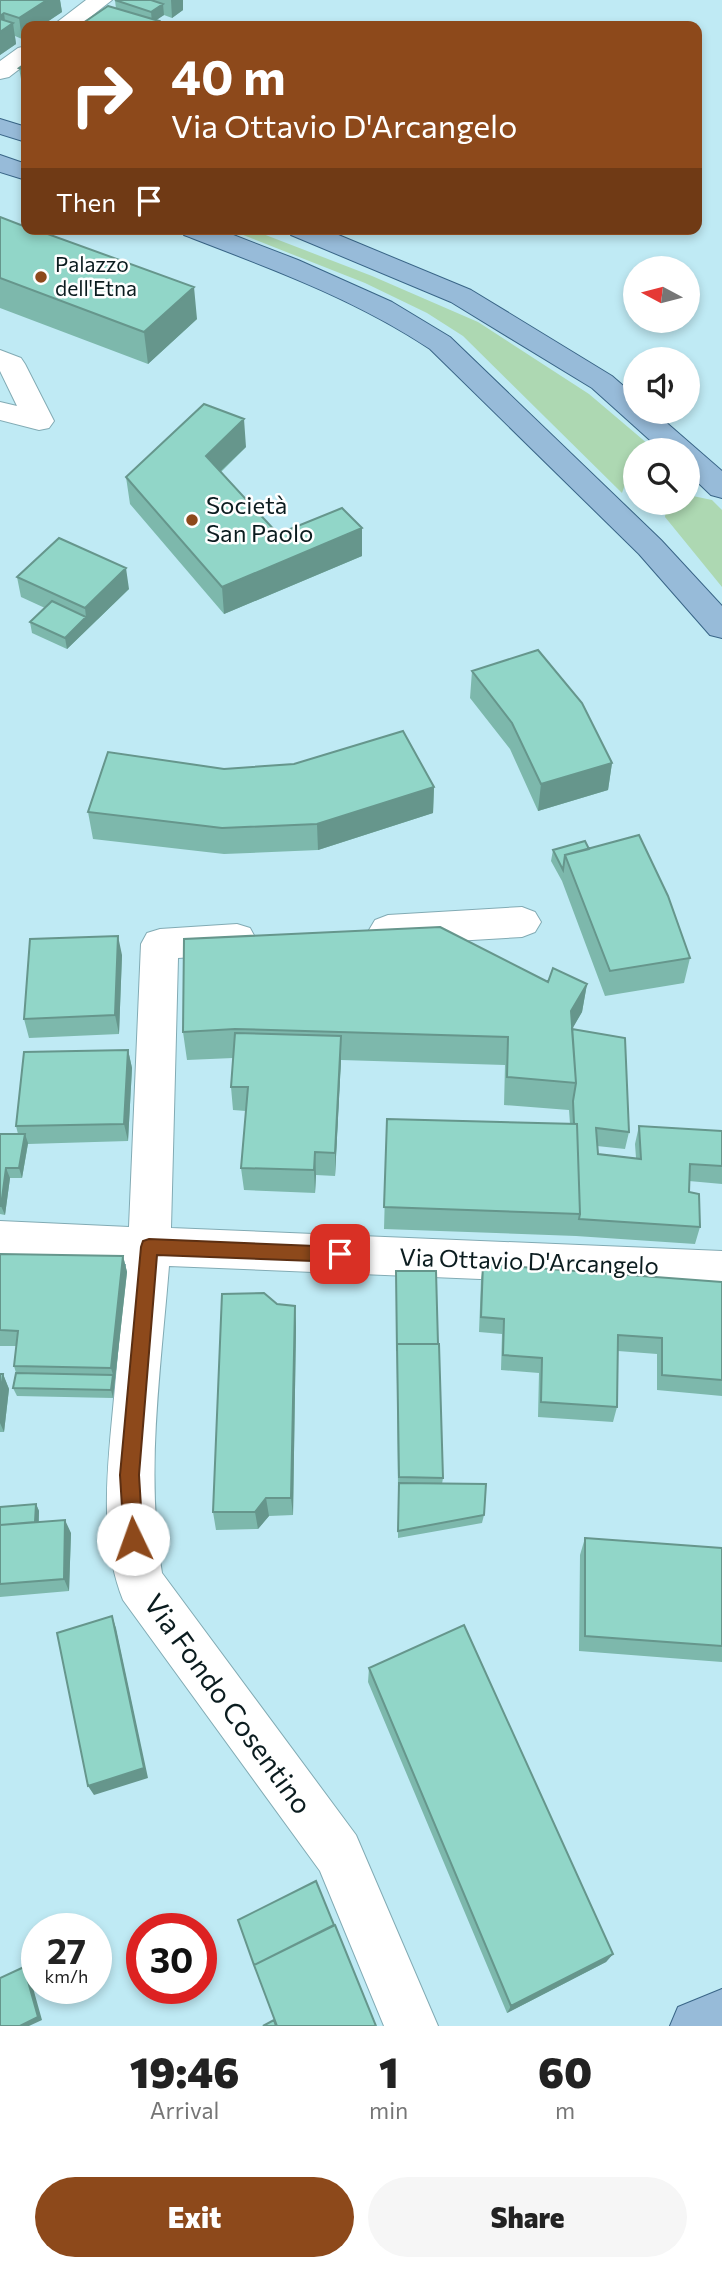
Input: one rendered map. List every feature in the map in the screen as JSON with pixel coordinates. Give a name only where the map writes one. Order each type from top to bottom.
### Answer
[{"type":"main road","points":[[0,126],[21,133]]},
{"type":"main road","points":[[0,163],[21,170]]},
{"type":"main road","points":[[208,235],[346,289],[417,326],[469,369],[650,547],[722,627]]},
{"type":"main road","points":[[314,235],[461,296],[601,382],[665,438]]},
{"type":"main road","points":[[700,468],[721,487]]},
{"type":"main road","points":[[700,484],[721,487]]},
{"type":"main road","points":[[645,515],[650,547]]},
{"type":"main road","points":[[697,2026],[722,2017]]},
{"type":"street","points":[[71,21],[101,0]]},
{"type":"street","points":[[0,72],[21,57]]},
{"type":"street","points":[[0,359],[11,364],[39,421],[0,411]]},
{"type":"street","points":[[355,932],[522,922]]},
{"type":"street","name":"Via Fondo Cosentino","points":[[272,937],[160,944],[149,1247],[130,1475],[133,1539],[140,1583],[338,1853],[411,2026]]},
{"type":"street","name":"Via Ottavio D'Arcangelo","points":[[0,1240],[722,1270]]},
{"type":"green space","points":[[243,235],[266,235],[372,276],[478,322],[589,394],[641,438],[623,438],[622,493],[463,336],[427,313],[365,283]]},
{"type":"green space","points":[[700,498],[712,500],[722,510],[722,587],[665,517],[700,515]]},
{"type":"building","points":[[0,0],[47,0],[19,18],[4,13],[0,16]]},
{"type":"building","points":[[115,0],[151,0],[163,4],[151,12]]},
{"type":"building","points":[[108,6],[159,21],[86,21]]},
{"type":"building","points":[[0,19],[13,23],[0,32]]},
{"type":"building","points":[[0,217],[21,225],[21,235],[51,235],[194,287],[144,332],[0,278]]},
{"type":"building","points":[[204,404],[244,419],[206,456],[278,534],[342,508],[362,528],[222,587],[126,477]]},
{"type":"building","points":[[59,538],[126,568],[85,608],[17,577]]},
{"type":"building","points":[[52,601],[86,617],[65,638],[30,622]]},
{"type":"building","points":[[538,650],[582,703],[612,763],[541,784],[512,723],[472,671]]},
{"type":"building","points":[[403,731],[434,787],[317,824],[222,828],[88,812],[108,752],[224,769],[294,764]]},
{"type":"building","points":[[639,835],[668,896],[690,958],[610,971],[565,855]]},
{"type":"building","points":[[585,841],[589,849],[565,855],[563,870],[553,850]]},
{"type":"building","points":[[440,927],[548,982],[553,968],[587,984],[571,1011],[576,1083],[507,1077],[508,1037],[235,1029],[183,1032],[184,939]]},
{"type":"building","points":[[118,936],[115,1015],[24,1019],[30,939]]},
{"type":"building","points":[[572,1029],[625,1038],[629,1132],[596,1128],[598,1154],[641,1159],[639,1126],[722,1131],[722,1166],[690,1164],[689,1192],[699,1194],[700,1227],[579,1219]]},
{"type":"building","points":[[235,1033],[341,1036],[335,1153],[315,1152],[314,1170],[241,1168],[248,1087],[231,1087]]},
{"type":"building","points":[[128,1050],[124,1124],[16,1126],[24,1052]]},
{"type":"building","points":[[387,1119],[577,1124],[580,1214],[384,1207]]},
{"type":"building","points":[[0,1134],[25,1134],[19,1168],[6,1168],[1,1206],[0,1206]]},
{"type":"building","points":[[0,1254],[123,1256],[111,1368],[14,1366],[18,1331],[0,1330]]},
{"type":"building","points":[[483,1264],[722,1282],[722,1380],[662,1375],[662,1338],[618,1335],[617,1407],[541,1402],[542,1358],[503,1355],[504,1319],[481,1317]]},
{"type":"building","points":[[396,1271],[436,1271],[438,1344],[397,1344],[397,1351]]},
{"type":"building","points":[[264,1293],[277,1304],[295,1306],[291,1498],[266,1498],[255,1512],[213,1512],[222,1294]]},
{"type":"building","points":[[397,1344],[439,1344],[443,1478],[399,1477]]},
{"type":"building","points":[[16,1373],[113,1375],[111,1390],[13,1388]]},
{"type":"building","points":[[0,1374],[3,1374],[0,1398]]},
{"type":"building","points":[[399,1483],[486,1484],[484,1515],[398,1531]]},
{"type":"building","points":[[36,1504],[35,1522],[0,1525],[0,1507]]},
{"type":"building","points":[[65,1520],[64,1579],[0,1584],[0,1525]]},
{"type":"building","points":[[585,1538],[722,1548],[722,1646],[585,1636]]},
{"type":"building","points":[[112,1616],[144,1768],[88,1786],[57,1633]]},
{"type":"building","points":[[464,1625],[613,1954],[511,2006],[369,1668]]},
{"type":"building","points":[[316,1881],[334,1925],[254,1965],[238,1920]]},
{"type":"building","points":[[335,1925],[376,2026],[277,2026],[254,1965]]},
{"type":"building","points":[[21,1968],[21,2004],[34,2004],[38,2017],[20,2026],[0,2026],[0,1978]]},
{"type":"building","points":[[274,2020],[276,2026],[263,2026]]},
{"type":"place","name":"Palazzo dell'Etna","points":[[41,277]]},
{"type":"place","name":"Società San Paolo","points":[[192,520]]},
{"type":"route","points":[[133,1539],[130,1475],[149,1247],[340,1254]]}]
